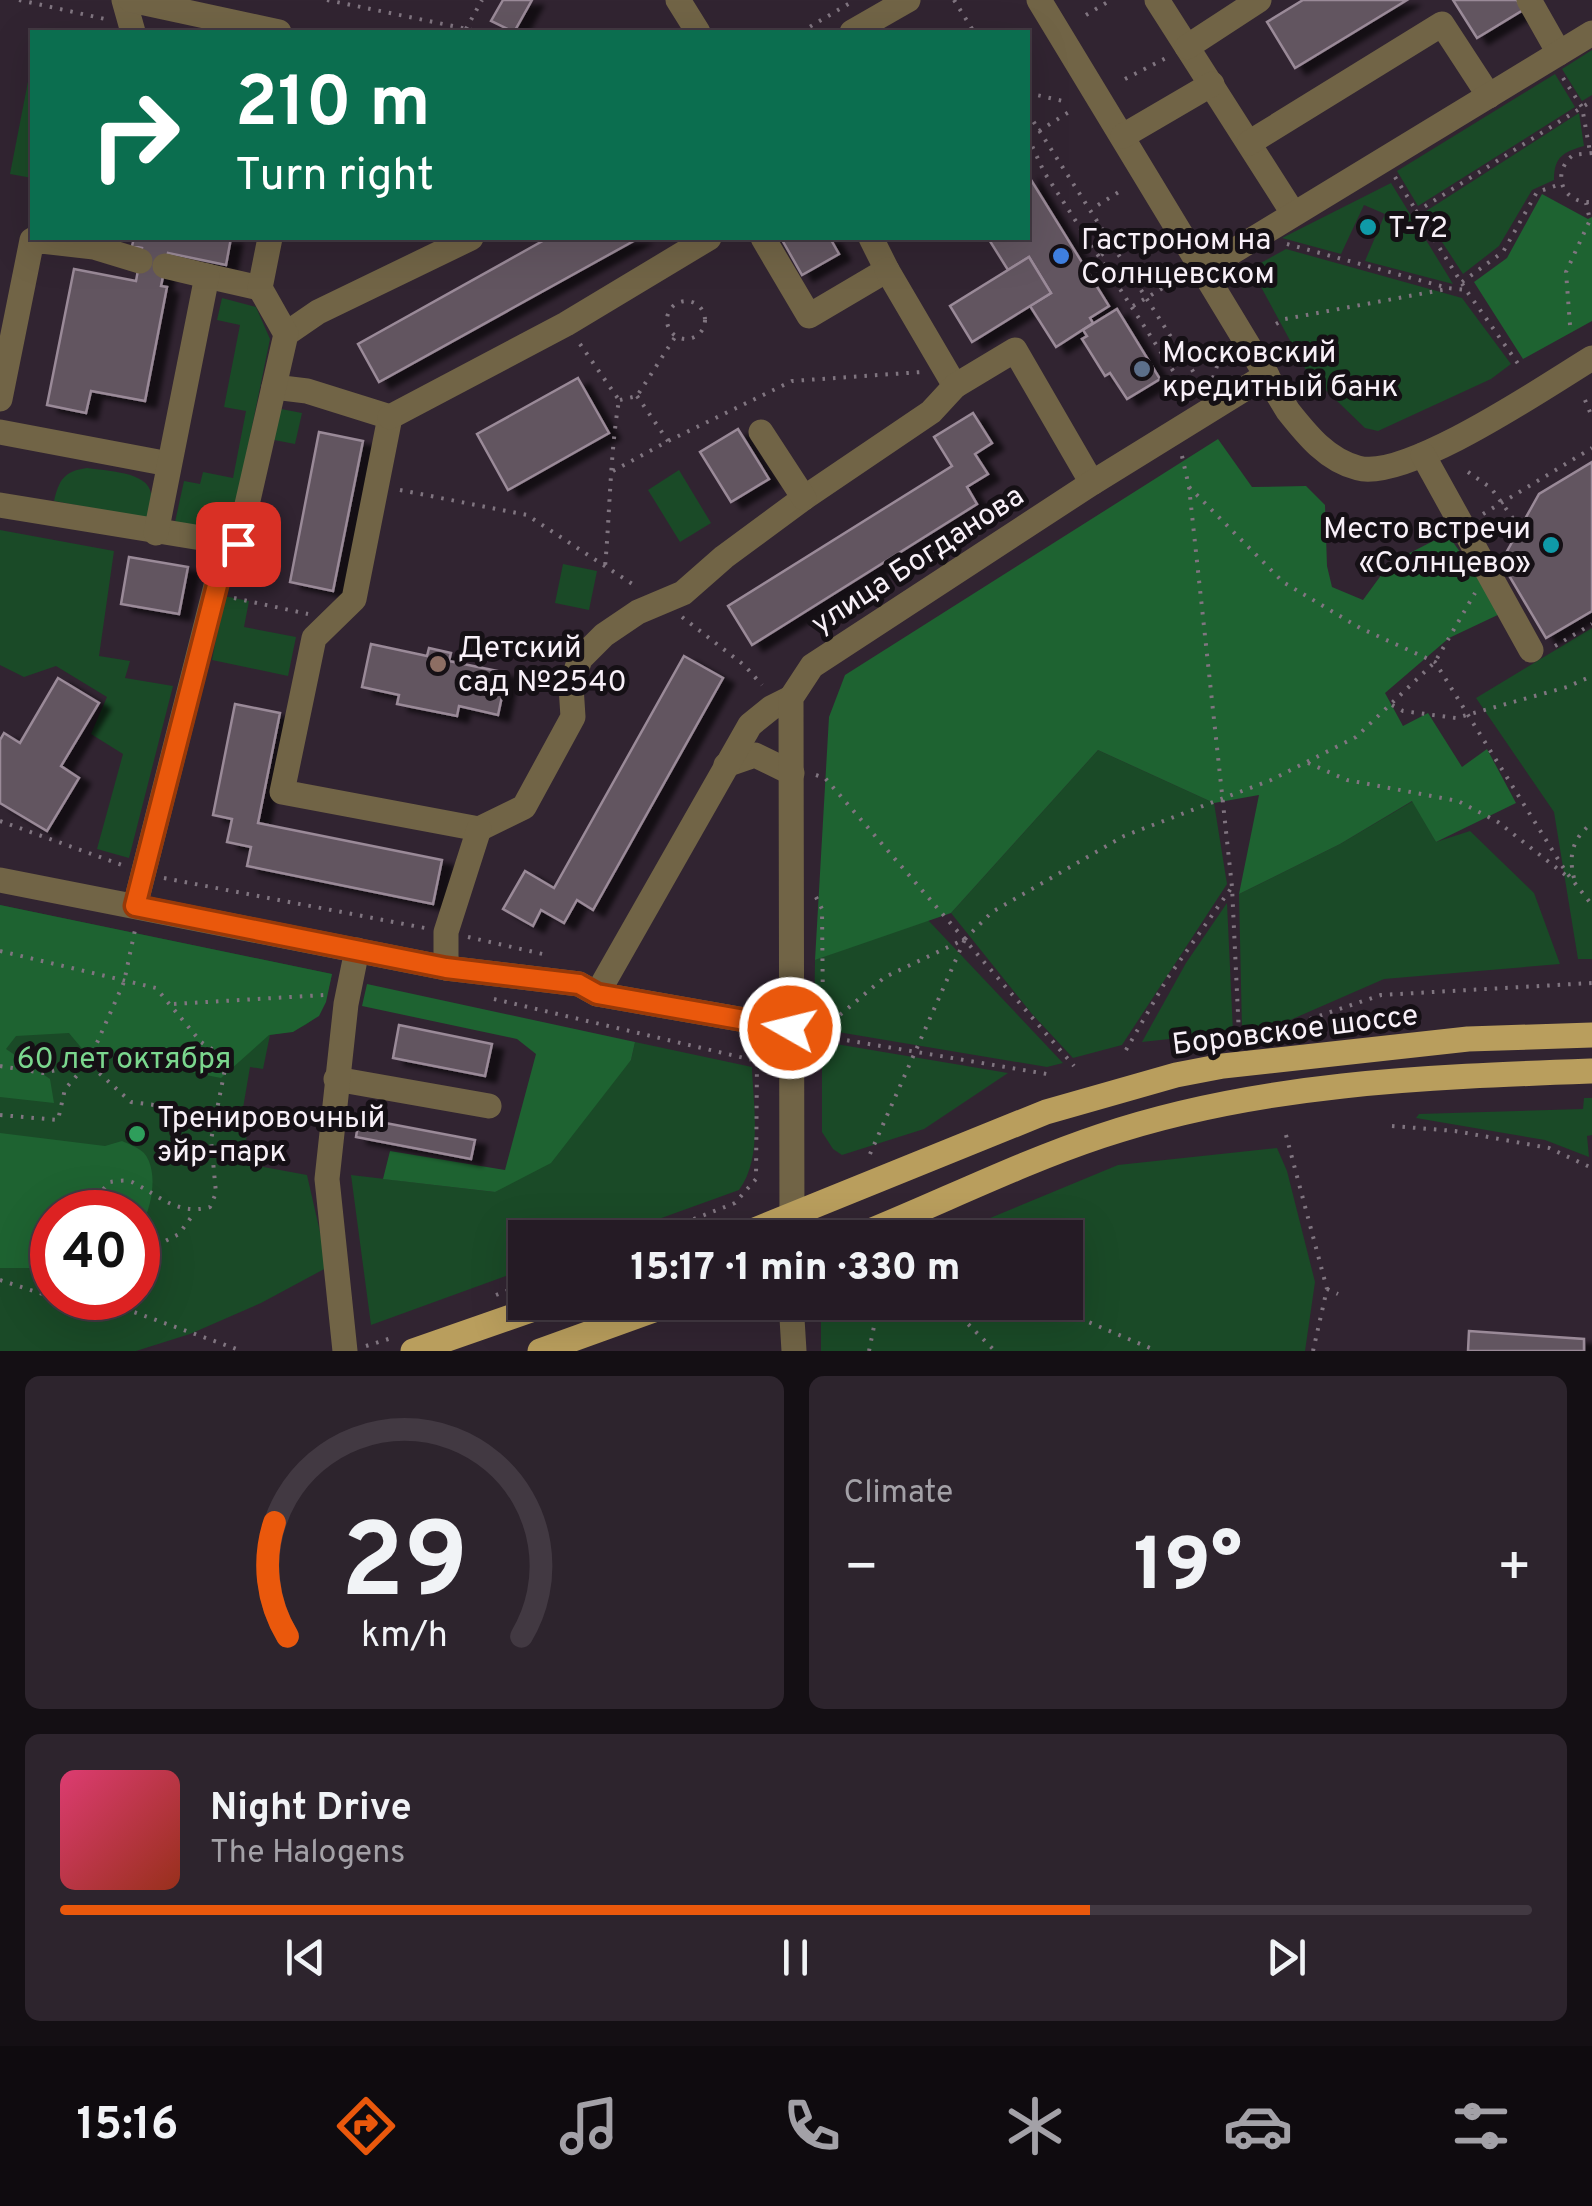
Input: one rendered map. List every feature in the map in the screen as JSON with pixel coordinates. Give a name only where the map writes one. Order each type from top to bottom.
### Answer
[{"type":"main road","name":"Боровское шоссе","points":[[807,1220],[1046,1112],[1176,1075],[1223,1066],[1468,1040],[1592,1035]]},
{"type":"main road","name":"Боровское шоссе","points":[[897,1220],[1098,1137],[1206,1106],[1272,1094],[1458,1076],[1592,1071]]},
{"type":"main road","points":[[413,1351],[508,1318]]},
{"type":"main road","points":[[540,1351],[626,1320]]},
{"type":"street","points":[[678,0],[697,30]]},
{"type":"street","points":[[856,30],[908,0]]},
{"type":"street","points":[[1038,0],[1288,412],[1311,440],[1340,462],[1361,470],[1384,470],[1423,455],[1592,358]]},
{"type":"street","points":[[1157,0],[1293,213]]},
{"type":"street","points":[[1187,47],[1258,0]]},
{"type":"street","points":[[1529,0],[1558,62]]},
{"type":"street","points":[[130,14],[262,30]]},
{"type":"street","points":[[1249,143],[1442,24],[1489,96]]},
{"type":"street","points":[[1204,270],[1489,96],[1558,62],[1592,33]]},
{"type":"street","points":[[1123,136],[1212,84]]},
{"type":"street","points":[[0,400],[32,240],[95,242],[152,264],[260,288]]},
{"type":"street","points":[[135,916],[142,872],[224,558],[238,544],[286,334],[260,288],[270,240]]},
{"type":"street","points":[[286,334],[318,312],[467,240]]},
{"type":"street","points":[[274,388],[308,391],[390,416],[566,324],[706,240]]},
{"type":"street","points":[[764,240],[809,316],[887,270]]},
{"type":"street","points":[[872,240],[950,378]]},
{"type":"street","points":[[156,533],[207,276]]},
{"type":"street","points":[[390,416],[354,598],[314,638],[282,792],[479,829],[524,807],[573,717],[571,686],[580,659],[604,635],[638,612],[682,593],[804,498],[931,412],[950,378],[1015,350],[1092,484]]},
{"type":"street","name":"улица Богданова","points":[[597,994],[750,725],[812,666],[1267,375]]},
{"type":"street","points":[[0,432],[169,464]]},
{"type":"street","points":[[761,432],[804,498]]},
{"type":"street","points":[[1423,455],[1531,650]]},
{"type":"street","points":[[0,505],[238,544]]},
{"type":"street","points":[[780,696],[802,774],[803,1031],[792,1220]]},
{"type":"street","points":[[726,765],[755,755],[802,774]]},
{"type":"street","points":[[446,968],[446,932],[479,829]]},
{"type":"street","points":[[0,880],[135,916],[357,950],[446,968],[579,984],[597,994],[803,1031]]},
{"type":"street","points":[[345,1351],[326,1178],[336,1079],[357,950]]},
{"type":"street","points":[[336,1079],[489,1106]]},
{"type":"street","points":[[792,1320],[794,1351]]},
{"type":"path","points":[[20,0],[130,14]]},
{"type":"path","points":[[327,0],[471,30]]},
{"type":"path","points":[[466,29],[482,0]]},
{"type":"path","points":[[803,30],[855,0]]},
{"type":"path","points":[[954,0],[973,30]]},
{"type":"path","points":[[1086,16],[1112,0]]},
{"type":"path","points":[[1125,79],[1187,47]]},
{"type":"path","points":[[1558,62],[1582,107],[1591,153],[1581,152],[1562,168],[1561,184],[1570,198],[1589,202],[1590,220],[1566,272],[1570,324]]},
{"type":"path","points":[[1030,93],[1063,101]]},
{"type":"path","points":[[1416,212],[1592,101]]},
{"type":"path","points":[[1039,131],[1069,112]]},
{"type":"path","points":[[1030,123],[1114,246],[1204,390],[1216,376],[1219,360]]},
{"type":"path","points":[[1030,141],[1044,172],[1181,383]]},
{"type":"path","points":[[1392,172],[1466,290],[1519,364]]},
{"type":"path","points":[[1462,282],[1503,252],[1537,192],[1561,184]]},
{"type":"path","points":[[1098,204],[1122,190]]},
{"type":"path","points":[[1101,255],[1144,227]]},
{"type":"path","points":[[1283,243],[1466,290]]},
{"type":"path","points":[[1134,306],[1176,280]]},
{"type":"path","points":[[1276,324],[1448,288]]},
{"type":"path","points":[[693,302],[704,313],[703,328],[691,338],[677,334],[668,323],[671,308],[693,302]]},
{"type":"path","points":[[566,324],[619,400],[611,446],[613,471],[605,567]]},
{"type":"path","points":[[619,400],[637,396],[677,334]]},
{"type":"path","points":[[1161,350],[1175,342]]},
{"type":"path","points":[[613,471],[792,381],[950,378]]},
{"type":"path","points":[[637,396],[668,441]]},
{"type":"path","points":[[1585,400],[1592,417]]},
{"type":"path","points":[[1462,527],[1592,448]]},
{"type":"path","points":[[1182,456],[1189,487],[1232,887],[1239,1035]]},
{"type":"path","points":[[1468,472],[1491,488],[1520,528]]},
{"type":"path","points":[[376,486],[527,515],[661,602],[780,696]]},
{"type":"path","points":[[1189,487],[1283,582],[1360,628],[1435,662],[1592,905]]},
{"type":"path","points":[[803,1031],[885,978],[965,939],[992,912],[1124,836],[1252,788],[1356,736],[1435,662],[1478,587],[1482,565]]},
{"type":"path","points":[[224,596],[312,615]]},
{"type":"path","points":[[1531,650],[1552,648],[1592,624]]},
{"type":"path","points":[[1392,705],[1456,718],[1592,676]]},
{"type":"path","points":[[1308,762],[1347,780],[1458,801],[1498,822],[1575,882]]},
{"type":"path","points":[[802,774],[826,778],[1074,1066]]},
{"type":"path","points":[[0,821],[142,872],[553,957]]},
{"type":"path","points":[[1575,882],[1568,858],[1580,832],[1592,822]]},
{"type":"path","points":[[1126,1050],[1167,979],[1232,887]]},
{"type":"path","points":[[803,1031],[823,1015],[822,909],[812,890]]},
{"type":"path","points":[[0,1115],[58,1120],[66,1090],[88,1063],[124,982],[135,916]]},
{"type":"path","points":[[870,1154],[965,939]]},
{"type":"path","points":[[0,952],[156,988],[201,1042],[221,1055],[226,1064],[212,1140],[216,1193],[210,1207],[194,1212],[160,1198]]},
{"type":"path","points":[[1280,1029],[1381,995],[1592,983]]},
{"type":"path","points":[[172,1004],[349,992]]},
{"type":"path","points":[[525,1005],[757,1062],[756,1179],[735,1202],[690,1220]]},
{"type":"path","points":[[803,1031],[1047,1074]]},
{"type":"path","points":[[0,1066],[44,1073],[88,1063]]},
{"type":"path","points":[[88,1063],[131,1102],[216,1113]]},
{"type":"path","points":[[1392,1126],[1455,1131],[1549,1148],[1592,1168]]},
{"type":"path","points":[[1286,1136],[1327,1289],[1313,1351]]},
{"type":"path","points":[[103,1190],[110,1182],[131,1180],[147,1190]]},
{"type":"path","points":[[160,1244],[180,1234],[194,1212]]},
{"type":"path","points":[[0,1280],[30,1289]]},
{"type":"path","points":[[1327,1289],[1338,1294]]},
{"type":"path","points":[[156,1320],[242,1351]]},
{"type":"path","points":[[869,1351],[875,1320]]},
{"type":"path","points":[[964,1320],[995,1351]]},
{"type":"path","points":[[1083,1320],[1158,1351]]},
{"type":"green space","points":[[1592,50],[1592,95],[1582,101],[1562,69]]},
{"type":"green space","points":[[30,71],[30,178],[10,174]]},
{"type":"green space","points":[[1555,74],[1575,107],[1418,206],[1397,171]]},
{"type":"green space","points":[[1579,113],[1584,146],[1561,157],[1554,180],[1532,190],[1499,246],[1463,274],[1423,213]]},
{"type":"green space","points":[[1391,183],[1453,284],[1365,261],[1385,214],[1364,205],[1341,254],[1282,238]]},
{"type":"green space","points":[[1542,194],[1588,219],[1592,217],[1592,321],[1523,359],[1474,282],[1507,258]]},
{"type":"green space","points":[[1286,249],[1462,298],[1511,364],[1491,379],[1378,431],[1365,428],[1307,372],[1254,274],[1257,265]]},
{"type":"green space","points":[[222,298],[256,307],[270,339],[230,534],[175,522],[184,481],[200,484],[203,472],[233,478],[246,411],[224,407],[240,325],[217,320]]},
{"type":"green space","points":[[276,408],[302,413],[295,444],[269,439]]},
{"type":"green space","points":[[1218,439],[1252,487],[1306,486],[1325,505],[1327,566],[1332,587],[1363,600],[1390,563],[1447,534],[1504,612],[1449,638],[1385,693],[1403,726],[1428,713],[1462,767],[1487,749],[1516,803],[1436,842],[1412,801],[1340,844],[1239,894],[1259,795],[1214,803],[1098,750],[951,913],[815,960],[829,717],[845,675]]},
{"type":"green space","points":[[87,468],[143,481],[151,494],[147,518],[54,501],[64,478]]},
{"type":"green space","points":[[679,470],[711,523],[680,542],[648,490]]},
{"type":"green space","points":[[0,530],[114,551],[99,656],[130,661],[125,678],[173,686],[129,858],[97,849],[123,754],[91,734],[107,697],[56,666],[24,677],[0,665]]},
{"type":"green space","points":[[563,564],[597,571],[589,610],[555,603]]},
{"type":"green space","points":[[224,596],[249,601],[244,627],[296,637],[288,676],[212,660]]},
{"type":"green space","points":[[1592,628],[1592,959],[1578,959],[1554,812],[1476,698]]},
{"type":"green space","points":[[1098,750],[1214,803],[1227,884],[1122,1045],[1073,1058],[1032,1014],[951,913]]},
{"type":"green space","points":[[1413,801],[1436,842],[1470,831],[1534,893],[1560,964],[1384,979],[1281,1024],[1242,1030],[1239,894],[1340,844]]},
{"type":"green space","points":[[1227,903],[1233,1032],[1142,1042],[1186,963]]},
{"type":"green space","name":"60 лет октября","points":[[0,905],[332,974],[325,1000],[314,1018],[297,1029],[270,1035],[263,1069],[250,1067],[241,1120],[249,1123],[242,1163],[307,1175],[328,1267],[261,1303],[190,1334],[136,1351],[0,1351]]},
{"type":"green space","points":[[0,905],[332,974],[326,1002],[319,1016],[293,1032],[269,1035],[221,1078],[84,1051],[69,1033],[16,1036],[6,1049],[50,1079],[54,1103],[0,1097]]},
{"type":"green space","points":[[927,919],[1063,1063],[1047,1067],[814,1028],[815,960]]},
{"type":"green space","points":[[367,984],[635,1042],[631,1060],[551,1163],[495,1192],[383,1179],[390,1151],[505,1170],[536,1054],[517,1039],[362,1006]]},
{"type":"green space","points":[[635,1042],[752,1067],[754,1147],[739,1190],[656,1220],[508,1220],[508,1275],[371,1325],[351,1175],[495,1192],[631,1060]]},
{"type":"green space","points":[[830,1043],[1008,1073],[924,1129],[842,1155],[822,1132],[822,1046]]},
{"type":"green space","points":[[1584,1098],[1592,1098],[1592,1135],[1587,1136],[1589,1157],[1545,1140],[1416,1118],[1419,1114],[1583,1109]]},
{"type":"green space","points":[[0,1133],[105,1146],[122,1141],[142,1151],[152,1171],[152,1190],[30,1190],[30,1268],[0,1268]]},
{"type":"green space","points":[[1277,1148],[1287,1171],[1315,1282],[1305,1351],[821,1351],[821,1320],[1083,1320],[1083,1220],[985,1220],[1118,1165]]},
{"type":"building","points":[[503,0],[532,0],[515,30],[491,21]]},
{"type":"building","points":[[1303,0],[1407,0],[1295,68],[1267,22]]},
{"type":"building","points":[[1453,0],[1517,0],[1523,10],[1477,38]]},
{"type":"building","points":[[1030,178],[1109,306],[1090,318],[1093,323],[1056,347],[1030,306],[1051,293],[1029,257],[1008,270],[989,240],[1030,240]]},
{"type":"building","points":[[134,240],[231,240],[226,265],[168,253],[161,286],[167,287],[145,401],[91,391],[86,413],[47,405],[74,269],[136,281],[142,248],[132,246]]},
{"type":"building","points":[[544,240],[635,240],[379,382],[358,344]]},
{"type":"building","points":[[782,240],[831,240],[839,254],[802,275]]},
{"type":"building","points":[[1029,257],[1051,293],[972,342],[950,306]]},
{"type":"building","points":[[1117,309],[1160,379],[1127,399],[1110,373],[1105,376],[1082,339],[1087,336],[1083,330]]},
{"type":"building","points":[[578,378],[609,433],[508,490],[477,434]]},
{"type":"building","points":[[973,413],[992,443],[975,454],[988,474],[967,487],[977,504],[752,645],[728,606],[952,466],[934,437]]},
{"type":"building","points":[[738,429],[769,479],[731,502],[700,452]]},
{"type":"building","points":[[319,432],[363,441],[333,591],[290,582]]},
{"type":"building","name":"Место встречи «Солнцево»","points":[[1592,462],[1592,611],[1546,638],[1501,562],[1539,494]]},
{"type":"building","points":[[129,557],[188,567],[179,614],[121,604]]},
{"type":"building","points":[[371,644],[427,656],[429,648],[451,653],[449,661],[507,673],[498,715],[459,706],[457,716],[397,704],[399,695],[362,687]]},
{"type":"building","points":[[684,656],[723,678],[593,910],[577,900],[564,923],[541,910],[533,926],[503,909],[525,871],[554,888]]},
{"type":"building","points":[[58,678],[99,703],[61,766],[79,778],[47,831],[0,803],[0,740],[4,733],[20,743]]},
{"type":"building","points":[[235,704],[280,713],[258,823],[442,860],[433,904],[247,866],[251,847],[227,842],[232,819],[213,815]]},
{"type":"building","points":[[399,1025],[492,1044],[485,1076],[393,1058]]},
{"type":"building","points":[[359,1118],[475,1140],[471,1159],[356,1137]]},
{"type":"building","points":[[1469,1331],[1584,1339],[1584,1351],[1468,1351]]},
{"type":"place","name":"Т-72","points":[[1368,227]]},
{"type":"place","name":"Гастроном на Солнцевском","points":[[1061,256]]},
{"type":"place","name":"Московский кредитный банк","points":[[1142,369]]},
{"type":"place","name":"Место встречи «Солнцево»","points":[[1551,545]]},
{"type":"place","name":"Детский сад №2540","points":[[438,664]]},
{"type":"place","name":"Тренировочный эйр-парк","points":[[137,1134]]},
{"type":"route","points":[[238,544],[224,558],[135,906],[446,968],[579,984],[597,994],[790,1028]]}]
